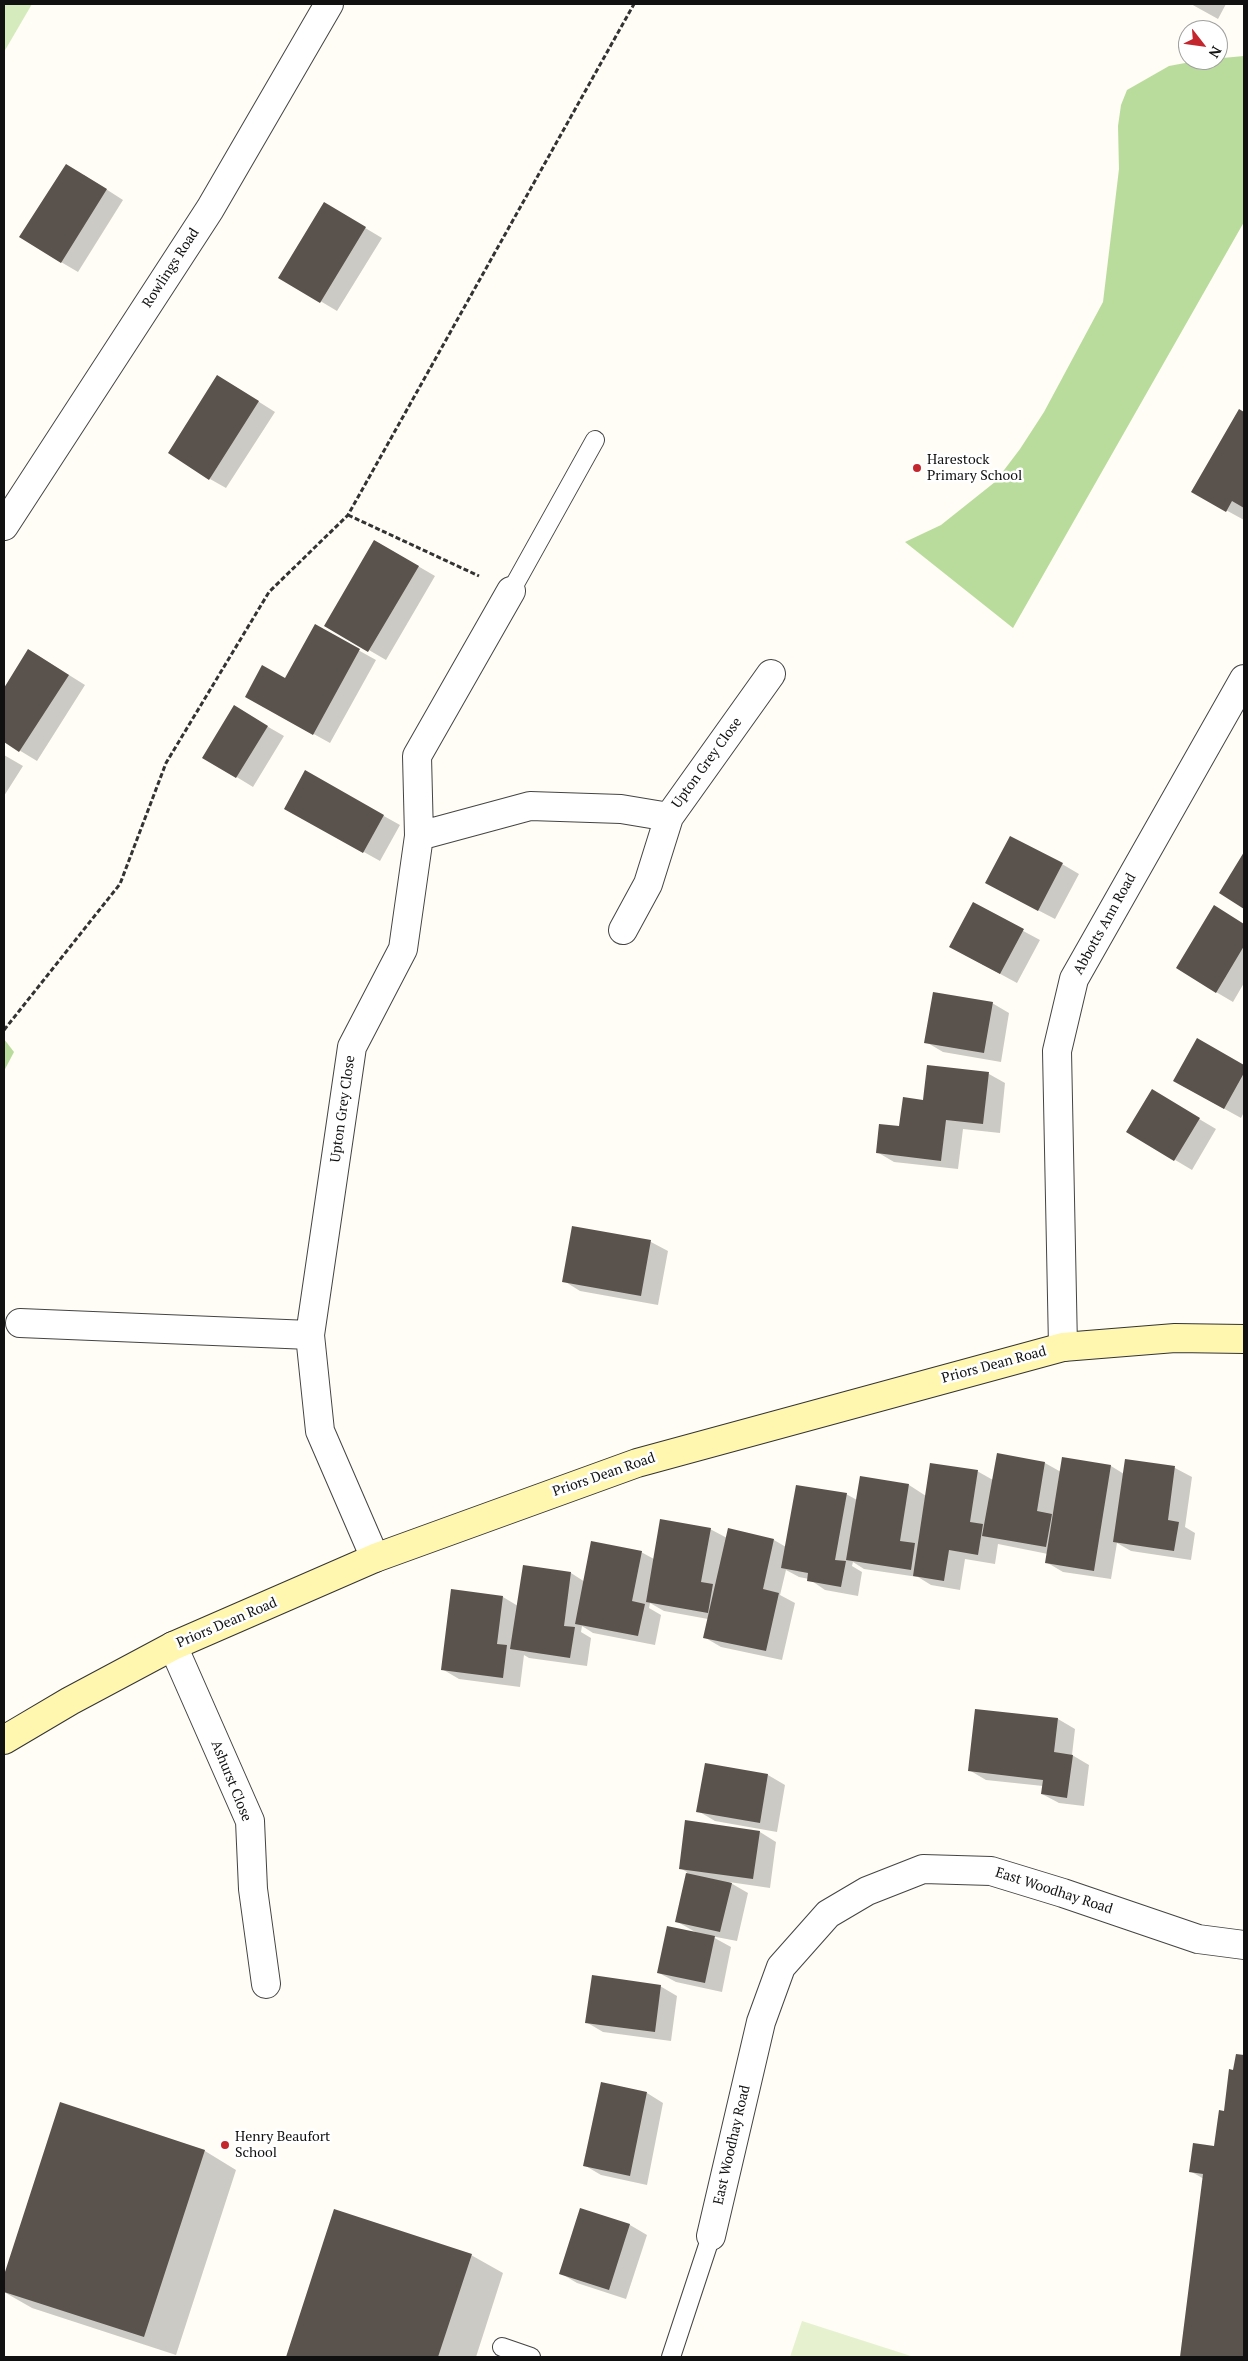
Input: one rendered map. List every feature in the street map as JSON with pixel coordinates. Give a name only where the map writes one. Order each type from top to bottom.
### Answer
[{"type":"street","name":"Rowlings Road","points":[[4,526],[210,209],[329,4]]},
{"type":"street","name":"Upton Grey Close","points":[[374,1558],[320,1432],[310,1335],[352,1047],[403,949],[420,836],[417,756],[512,590]]},
{"type":"street","name":"Upton Grey Close","points":[[420,836],[530,806],[621,809],[669,816],[771,674]]},
{"type":"street","name":"Abbotts Ann Road","points":[[1063,1347],[1057,1051],[1074,979],[1244,678]]},
{"type":"street","points":[[623,930],[648,884],[669,816]]},
{"type":"street","points":[[20,1323],[310,1335]]},
{"type":"street","name":"Priors Dean Road","points":[[4,1740],[70,1701],[173,1646],[374,1558],[637,1463],[1063,1347],[1175,1338],[1244,1338]]},
{"type":"street","name":"Ashurst Close","points":[[173,1646],[250,1821],[252,1889],[266,1984]]},
{"type":"street","name":"East Woodhay Road","points":[[711,2236],[761,2022],[781,1967],[828,1914],[867,1891],[923,1869],[991,1871],[1064,1893],[1198,1939],[1244,1945]]},
{"type":"lane","points":[[512,590],[595,440]]},
{"type":"lane","points":[[671,2357],[711,2236]]},
{"type":"lane","points":[[502,2346],[531,2357]]},
{"type":"path","points":[[4,1030],[120,884],[166,763],[269,592],[348,514],[634,4]]},
{"type":"path","points":[[348,514],[512,590]]},
{"type":"green space","points":[[4,4],[32,4],[4,52]]},
{"type":"green space","points":[[1244,56],[1244,222],[1013,628],[905,542],[941,525],[995,482],[1020,449],[1044,412],[1103,302],[1119,169],[1118,126],[1121,105],[1127,90],[1169,66],[1178,64],[1178,70],[1228,70],[1228,57]]},
{"type":"green space","points":[[4,1039],[14,1052],[4,1071]]},
{"type":"green space","points":[[802,2321],[914,2357],[790,2357]]},
{"type":"building","points":[[66,164],[107,189],[61,263],[19,237]]},
{"type":"building","points":[[324,202],[366,227],[320,303],[278,278]]},
{"type":"building","points":[[217,375],[259,401],[209,480],[168,453]]},
{"type":"building","points":[[1239,409],[1244,412],[1244,508],[1232,501],[1226,512],[1191,492]]},
{"type":"building","points":[[374,540],[419,566],[368,652],[324,626]]},
{"type":"building","points":[[315,624],[360,649],[313,735],[245,697],[262,665],[285,678]]},
{"type":"building","points":[[28,649],[69,675],[19,752],[4,742],[4,688]]},
{"type":"building","points":[[234,705],[268,726],[236,778],[202,758]]},
{"type":"building","points":[[305,770],[384,815],[363,853],[284,809]]},
{"type":"building","points":[[1010,836],[1063,863],[1038,911],[985,883]]},
{"type":"building","points":[[1244,852],[1244,909],[1219,893]]},
{"type":"building","points":[[973,902],[1024,929],[1000,974],[949,947]]},
{"type":"building","points":[[1214,905],[1244,924],[1244,946],[1216,993],[1176,968]]},
{"type":"building","points":[[933,992],[993,1002],[984,1053],[924,1043]]},
{"type":"building","points":[[1197,1038],[1244,1065],[1244,1073],[1224,1109],[1173,1081]]},
{"type":"building","points":[[927,1065],[989,1072],[983,1124],[946,1120],[941,1161],[876,1153],[879,1124],[899,1126],[903,1097],[923,1100]]},
{"type":"building","points":[[1152,1089],[1200,1118],[1174,1161],[1126,1132]]},
{"type":"building","points":[[572,1226],[651,1240],[641,1296],[562,1282]]},
{"type":"building","points":[[997,1453],[1045,1462],[1037,1511],[1052,1514],[1046,1547],[982,1536]]},
{"type":"building","points":[[1062,1457],[1111,1465],[1094,1571],[1045,1563]]},
{"type":"building","points":[[1125,1459],[1175,1466],[1168,1520],[1179,1522],[1174,1551],[1113,1542]]},
{"type":"building","points":[[930,1463],[978,1470],[970,1522],[983,1524],[978,1555],[949,1550],[944,1581],[913,1576]]},
{"type":"building","points":[[860,1476],[909,1484],[900,1541],[915,1543],[911,1570],[846,1560]]},
{"type":"building","points":[[796,1485],[847,1493],[835,1560],[846,1561],[841,1587],[807,1581],[808,1573],[781,1568]]},
{"type":"building","points":[[660,1519],[711,1528],[701,1582],[713,1584],[708,1613],[646,1602]]},
{"type":"building","points":[[728,1528],[774,1539],[763,1589],[779,1593],[766,1651],[703,1638]]},
{"type":"building","points":[[591,1541],[642,1551],[632,1601],[645,1604],[638,1636],[575,1624]]},
{"type":"building","points":[[523,1565],[571,1572],[564,1626],[575,1627],[570,1658],[510,1649]]},
{"type":"building","points":[[451,1589],[503,1596],[497,1644],[507,1645],[503,1678],[441,1670]]},
{"type":"building","points":[[975,1709],[1058,1718],[1054,1752],[1073,1755],[1067,1798],[1041,1794],[1043,1780],[968,1771]]},
{"type":"building","points":[[705,1763],[768,1774],[760,1823],[696,1812]]},
{"type":"building","points":[[685,1820],[760,1831],[753,1879],[679,1869]]},
{"type":"building","points":[[686,1873],[732,1883],[720,1932],[675,1922]]},
{"type":"building","points":[[667,1926],[715,1936],[705,1983],[657,1973]]},
{"type":"building","points":[[592,1975],[661,1985],[655,2032],[585,2023]]},
{"type":"building","points":[[1236,2054],[1244,2055],[1244,2357],[1180,2357],[1203,2174],[1189,2172],[1193,2143],[1214,2146],[1219,2110],[1224,2111],[1229,2069],[1233,2070]]},
{"type":"building","points":[[601,2082],[647,2092],[630,2176],[583,2166]]},
{"type":"building","points":[[60,2102],[205,2150],[144,2337],[4,2292],[4,2275]]},
{"type":"building","points":[[580,2208],[630,2224],[609,2290],[559,2274]]},
{"type":"building","points":[[334,2209],[472,2254],[438,2357],[286,2357]]},
{"type":"place","name":"Harestock Primary School","points":[[917,468]]},
{"type":"place","name":"Henry Beaufort School","points":[[225,2145]]}]
